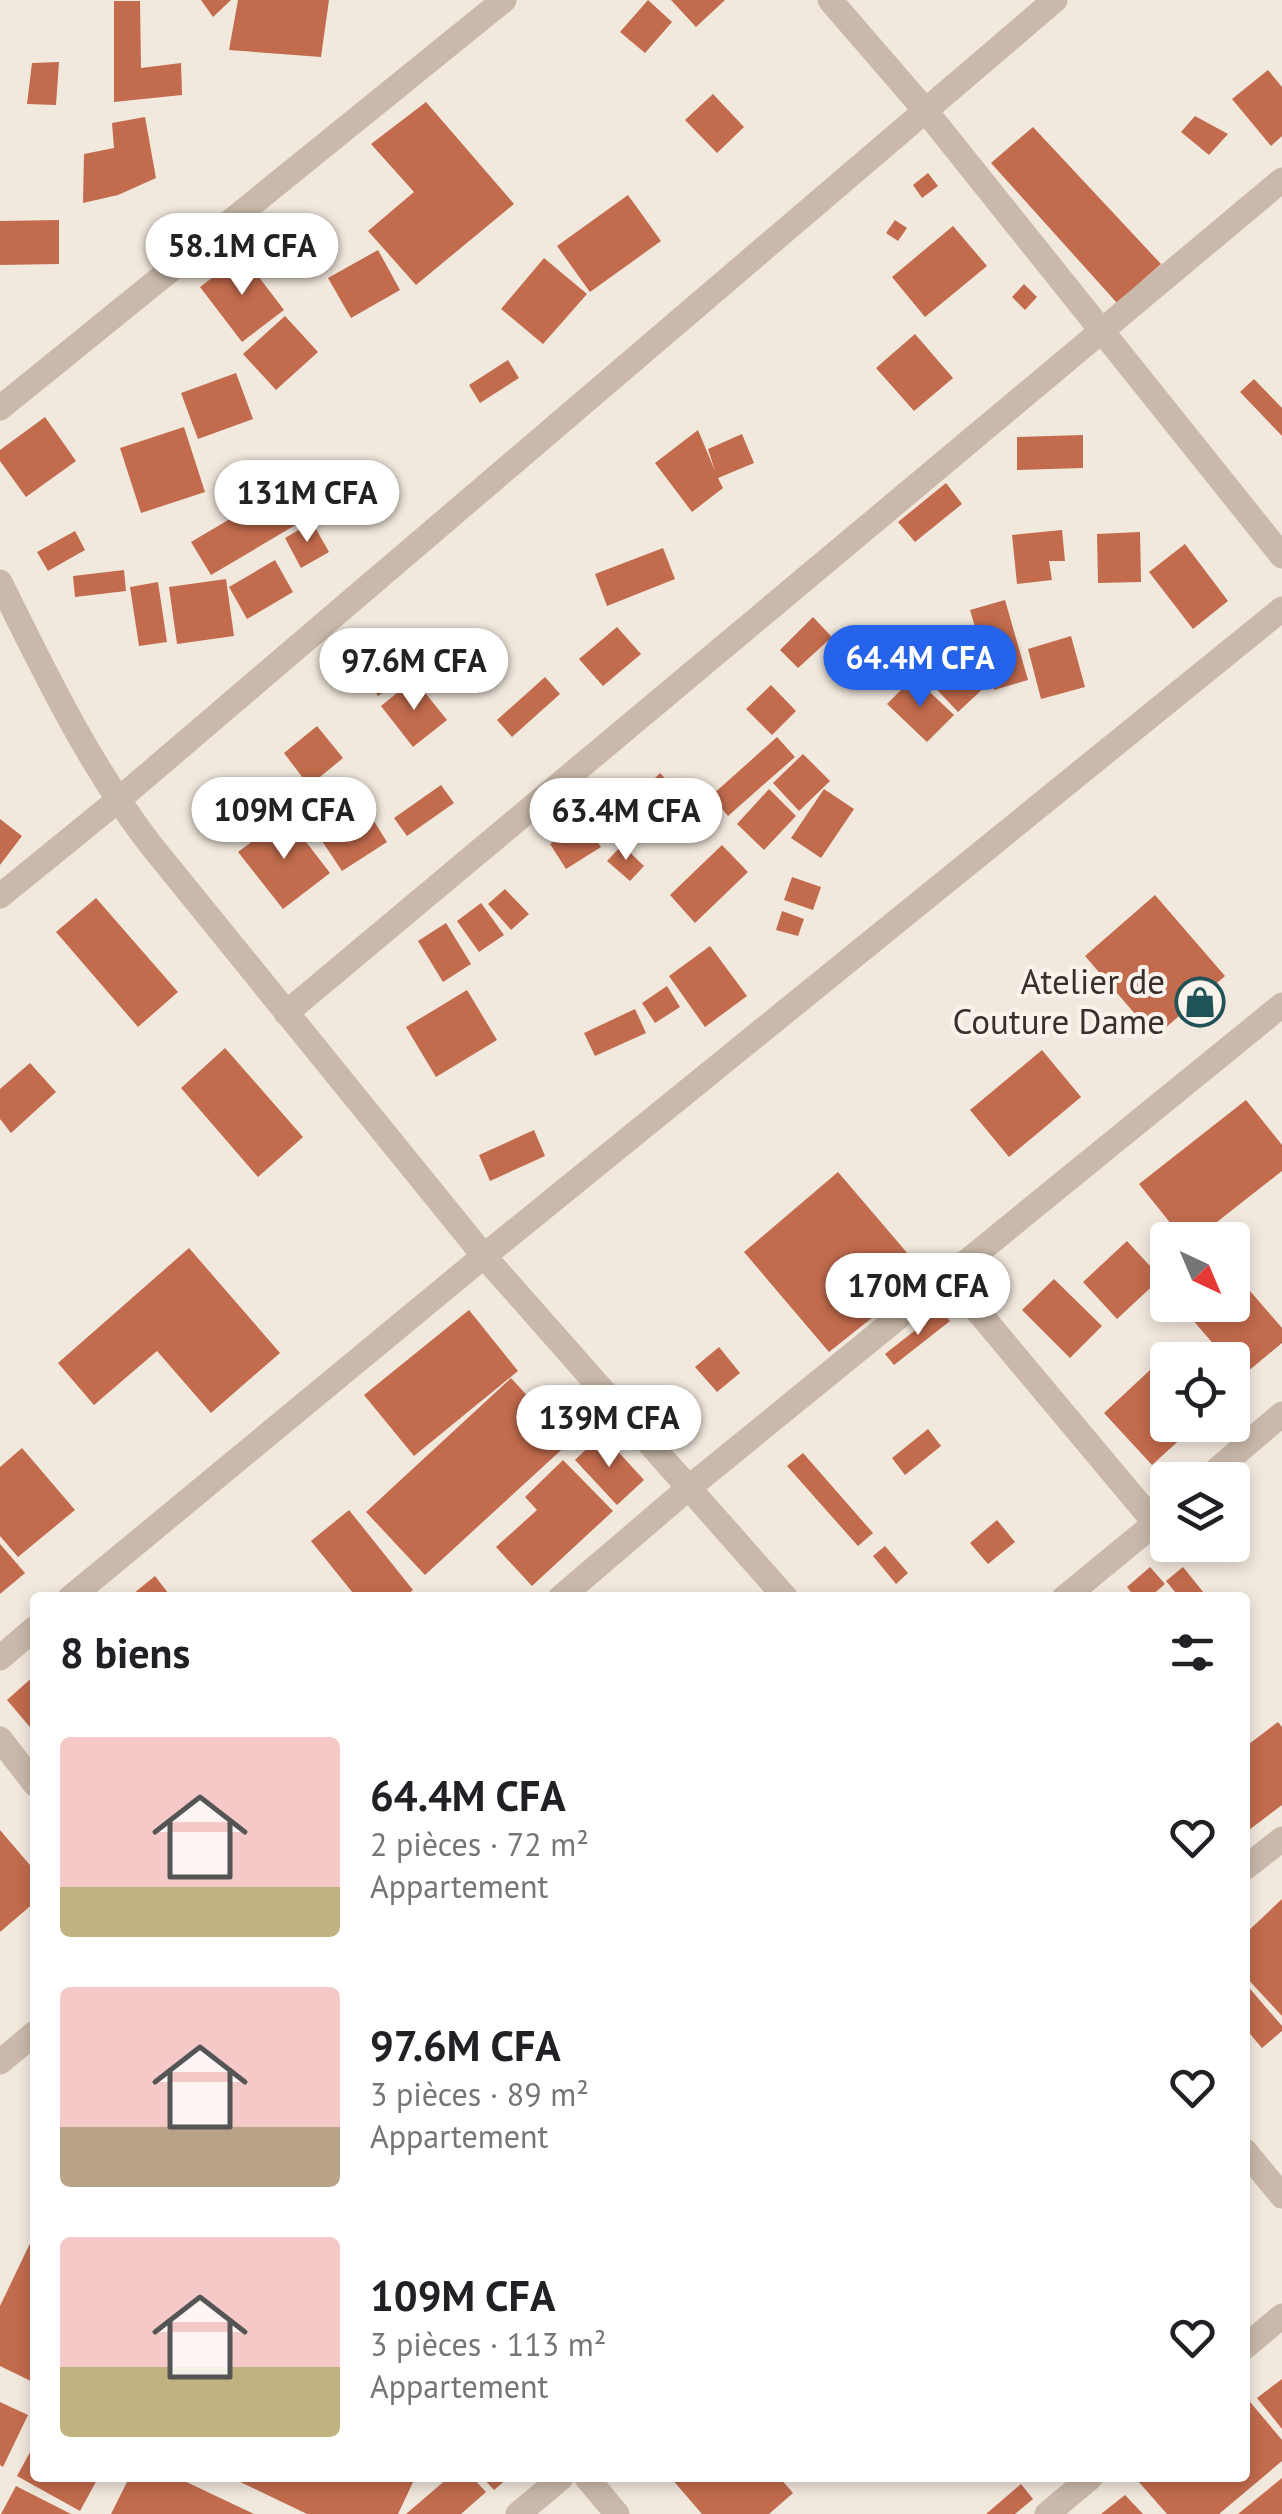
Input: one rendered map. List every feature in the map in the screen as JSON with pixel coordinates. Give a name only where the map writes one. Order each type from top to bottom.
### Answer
[{"type":"street","points":[[0,408],[504,0]]},
{"type":"street","points":[[830,0],[925,110],[1282,556]]},
{"type":"street","points":[[0,896],[117,801],[1056,0]]},
{"type":"street","points":[[286,1013],[1282,180]]},
{"type":"street","points":[[0,582],[50,684],[117,801],[484,1256],[781,1592]]},
{"type":"street","points":[[77,1592],[484,1256],[1282,610]]},
{"type":"street","points":[[567,1592],[691,1486],[1282,1005]]},
{"type":"street","points":[[950,1278],[1150,1505]]},
{"type":"street","points":[[1226,1462],[1282,1414]]},
{"type":"street","points":[[1071,1592],[1150,1526]]},
{"type":"street","points":[[0,1658],[30,1632]]},
{"type":"street","points":[[0,1739],[30,1778]]},
{"type":"street","points":[[1250,1864],[1282,1839]]},
{"type":"street","points":[[0,2062],[30,2038]]},
{"type":"street","points":[[1250,2157],[1282,2196]]},
{"type":"street","points":[[1250,2343],[1282,2316]]},
{"type":"street","points":[[518,2514],[557,2482]]},
{"type":"street","points":[[591,2482],[617,2514]]},
{"type":"street","points":[[1047,2514],[1085,2482]]},
{"type":"building","points":[[201,0],[231,0],[213,17]]},
{"type":"building","points":[[238,0],[329,0],[321,57],[229,50]]},
{"type":"building","points":[[648,0],[672,22],[645,53],[620,32]]},
{"type":"building","points":[[671,0],[725,0],[696,27]]},
{"type":"building","points":[[114,1],[140,1],[141,68],[181,63],[182,95],[114,102]]},
{"type":"building","points":[[59,62],[56,105],[27,104],[32,63]]},
{"type":"building","points":[[1268,70],[1282,87],[1282,136],[1271,146],[1232,99]]},
{"type":"building","points":[[713,94],[744,127],[717,153],[685,120]]},
{"type":"building","points":[[426,102],[514,204],[416,285],[368,231],[414,192],[371,144]]},
{"type":"building","points":[[1195,116],[1228,134],[1209,155],[1181,132]]},
{"type":"building","points":[[145,117],[156,178],[118,195],[83,203],[84,154],[114,148],[112,123]]},
{"type":"building","points":[[1033,127],[1161,264],[1117,303],[991,163]]},
{"type":"building","points":[[928,173],[938,186],[922,198],[913,185]]},
{"type":"building","points":[[628,195],[661,241],[590,292],[557,246]]},
{"type":"building","points":[[59,220],[59,264],[0,265],[0,221]]},
{"type":"building","points":[[895,220],[907,228],[898,241],[886,233]]},
{"type":"building","points":[[953,226],[987,266],[925,317],[892,277]]},
{"type":"building","points":[[274,243],[288,262],[268,276],[254,258]]},
{"type":"building","points":[[378,250],[400,290],[351,318],[328,278]]},
{"type":"building","points":[[242,255],[284,310],[242,342],[200,287]]},
{"type":"building","points":[[544,258],[587,294],[543,344],[501,309]]},
{"type":"building","points":[[1024,284],[1037,297],[1025,310],[1012,297]]},
{"type":"building","points":[[285,316],[318,352],[276,390],[243,354]]},
{"type":"building","points":[[915,334],[953,378],[914,411],[876,368]]},
{"type":"building","points":[[508,360],[519,378],[480,403],[469,385]]},
{"type":"building","points":[[236,373],[253,419],[198,439],[181,393]]},
{"type":"building","points":[[1254,379],[1282,408],[1282,436],[1240,392]]},
{"type":"building","points":[[45,417],[76,461],[26,497],[0,461],[0,450]]},
{"type":"building","points":[[184,427],[205,492],[141,513],[120,448]]},
{"type":"building","points":[[698,430],[715,471],[708,449],[742,434],[754,463],[718,478],[723,488],[692,512],[655,463]]},
{"type":"building","points":[[1083,435],[1083,468],[1017,470],[1017,437]]},
{"type":"building","points":[[946,483],[962,504],[915,542],[898,522]]},
{"type":"building","points":[[284,487],[304,520],[211,575],[191,542]]},
{"type":"building","points":[[312,522],[329,552],[301,568],[285,538]]},
{"type":"building","points":[[1062,530],[1065,561],[1049,561],[1052,580],[1017,584],[1012,535]]},
{"type":"building","points":[[75,531],[85,550],[48,571],[37,552]]},
{"type":"building","points":[[1140,532],[1141,582],[1098,583],[1097,534]]},
{"type":"building","points":[[1185,544],[1228,601],[1193,629],[1149,572]]},
{"type":"building","points":[[663,548],[675,579],[607,606],[595,574]]},
{"type":"building","points":[[275,560],[293,592],[247,619],[229,587]]},
{"type":"building","points":[[124,570],[126,591],[75,597],[73,576]]},
{"type":"building","points":[[226,579],[234,636],[177,644],[169,587]]},
{"type":"building","points":[[158,582],[167,642],[139,646],[130,587]]},
{"type":"building","points":[[1005,600],[1028,680],[994,690],[970,610]]},
{"type":"building","points":[[813,617],[832,637],[798,668],[780,650]]},
{"type":"building","points":[[617,627],[641,654],[603,686],[579,659]]},
{"type":"building","points":[[393,629],[419,667],[378,696],[352,658]]},
{"type":"building","points":[[1071,636],[1085,687],[1041,699],[1028,649]]},
{"type":"building","points":[[955,650],[987,685],[958,712],[926,678]]},
{"type":"building","points":[[545,677],[560,694],[512,737],[497,720]]},
{"type":"building","points":[[914,677],[954,715],[927,742],[887,704]]},
{"type":"building","points":[[414,679],[447,720],[413,747],[381,706]]},
{"type":"building","points":[[771,685],[796,711],[772,735],[746,709]]},
{"type":"building","points":[[317,726],[343,758],[309,786],[284,753]]},
{"type":"building","points":[[777,737],[795,757],[728,816],[711,796]]},
{"type":"building","points":[[803,754],[830,781],[799,811],[773,783]]},
{"type":"building","points":[[660,773],[698,814],[671,839],[634,799]]},
{"type":"building","points":[[441,785],[454,803],[407,836],[394,818]]},
{"type":"building","points":[[769,789],[796,816],[764,850],[737,824]]},
{"type":"building","points":[[824,789],[854,809],[821,858],[791,838]]},
{"type":"building","points":[[364,805],[387,842],[342,871],[318,835]]},
{"type":"building","points":[[286,816],[330,873],[283,909],[238,852]]},
{"type":"building","points":[[0,819],[22,836],[0,865]]},
{"type":"building","points":[[585,823],[601,847],[566,869],[550,844]]},
{"type":"building","points":[[622,845],[644,866],[630,881],[607,861]]},
{"type":"building","points":[[722,845],[748,872],[695,923],[670,895]]},
{"type":"building","points":[[792,877],[821,887],[813,910],[784,900]]},
{"type":"building","points":[[505,889],[529,914],[511,930],[488,904]]},
{"type":"building","points":[[1155,895],[1225,976],[1155,1037],[1085,956]]},
{"type":"building","points":[[96,898],[178,992],[138,1027],[56,932]]},
{"type":"building","points":[[481,903],[504,935],[479,952],[457,921]]},
{"type":"building","points":[[782,911],[804,919],[798,936],[776,930]]},
{"type":"building","points":[[446,923],[471,964],[443,982],[418,941]]},
{"type":"building","points":[[710,946],[747,996],[705,1027],[669,976]]},
{"type":"building","points":[[667,986],[680,1007],[655,1023],[642,1003]]},
{"type":"building","points":[[467,990],[497,1040],[436,1077],[406,1027]]},
{"type":"building","points":[[635,1009],[646,1033],[595,1056],[584,1033]]},
{"type":"building","points":[[225,1048],[303,1137],[258,1177],[181,1088]]},
{"type":"building","points":[[1042,1050],[1081,1097],[1009,1157],[970,1110]]},
{"type":"building","points":[[30,1063],[56,1092],[11,1133],[0,1119],[0,1089]]},
{"type":"building","points":[[1246,1100],[1282,1145],[1282,1171],[1217,1222],[1170,1222],[1139,1184]]},
{"type":"building","points":[[534,1130],[545,1156],[490,1181],[479,1155]]},
{"type":"building","points":[[838,1172],[926,1275],[829,1352],[744,1252]]},
{"type":"building","points":[[1127,1241],[1150,1266],[1150,1288],[1117,1319],[1083,1282]]},
{"type":"building","points":[[189,1248],[280,1353],[211,1413],[157,1351],[94,1405],[58,1363]]},
{"type":"building","points":[[1054,1279],[1102,1326],[1070,1358],[1022,1310]]},
{"type":"building","points":[[1250,1291],[1282,1328],[1282,1343],[1250,1370],[1250,1342],[1212,1342],[1195,1322],[1250,1322]]},
{"type":"building","points":[[469,1310],[518,1371],[414,1456],[364,1395]]},
{"type":"building","points":[[941,1310],[950,1321],[894,1365],[885,1354]]},
{"type":"building","points":[[719,1347],[740,1373],[717,1392],[695,1367]]},
{"type":"building","points":[[1150,1370],[1150,1442],[1177,1442],[1150,1463],[1104,1413]]},
{"type":"building","points":[[511,1378],[570,1442],[425,1575],[366,1512]]},
{"type":"building","points":[[928,1429],[941,1446],[905,1475],[892,1458]]},
{"type":"building","points":[[602,1434],[644,1480],[617,1505],[575,1460]]},
{"type":"building","points":[[22,1448],[75,1510],[18,1557],[0,1536],[0,1467]]},
{"type":"building","points":[[803,1453],[873,1533],[858,1546],[787,1466]]},
{"type":"building","points":[[563,1460],[613,1511],[532,1586],[496,1547],[537,1510],[525,1497]]},
{"type":"building","points":[[349,1510],[413,1590],[352,1592],[311,1541]]},
{"type":"building","points":[[997,1520],[1015,1542],[988,1564],[970,1543]]},
{"type":"building","points":[[0,1544],[25,1573],[0,1594]]},
{"type":"building","points":[[885,1546],[908,1573],[896,1584],[873,1556]]},
{"type":"building","points":[[1150,1567],[1165,1584],[1156,1592],[1131,1592],[1127,1587]]},
{"type":"building","points":[[1183,1567],[1203,1592],[1175,1592],[1166,1581]]},
{"type":"building","points":[[155,1576],[167,1592],[135,1592]]},
{"type":"building","points":[[30,1679],[30,1727],[7,1700]]},
{"type":"building","points":[[1278,1722],[1282,1727],[1282,1805],[1250,1829],[1250,1743]]},
{"type":"building","points":[[0,1830],[30,1865],[30,1906],[0,1932]]},
{"type":"building","points":[[1282,1899],[1282,2016],[1250,1981],[1250,1929]]},
{"type":"building","points":[[1250,1989],[1282,2026],[1282,2031],[1262,2048],[1250,2034]]},
{"type":"building","points":[[30,2243],[30,2381],[0,2366],[0,2306]]},
{"type":"building","points":[[1282,2379],[1282,2429],[1257,2398]]},
{"type":"building","points":[[0,2402],[28,2415],[3,2467],[0,2465]]},
{"type":"building","points":[[1250,2402],[1282,2440],[1282,2461],[1219,2514],[1167,2514],[1139,2482],[1250,2482]]},
{"type":"building","points":[[30,2452],[30,2482],[96,2482],[80,2511],[17,2476]]},
{"type":"building","points":[[1282,2478],[1282,2514],[1238,2514]]},
{"type":"building","points":[[127,2482],[186,2482],[254,2514],[111,2514]]},
{"type":"building","points":[[240,2482],[413,2482],[398,2514],[307,2514]]},
{"type":"building","points":[[443,2482],[477,2482],[486,2492],[461,2514],[406,2514]]},
{"type":"building","points":[[487,2482],[503,2482],[494,2490]]},
{"type":"building","points":[[674,2482],[783,2482],[793,2493],[769,2514],[702,2514]]},
{"type":"building","points":[[1021,2484],[1033,2499],[1015,2514],[986,2514]]},
{"type":"building","points":[[16,2486],[71,2514],[1,2514]]},
{"type":"building","points":[[1125,2495],[1143,2514],[1101,2514]]},
{"type":"place","name":"Atelier de Couture Dame","points":[[1200,1002]]}]
